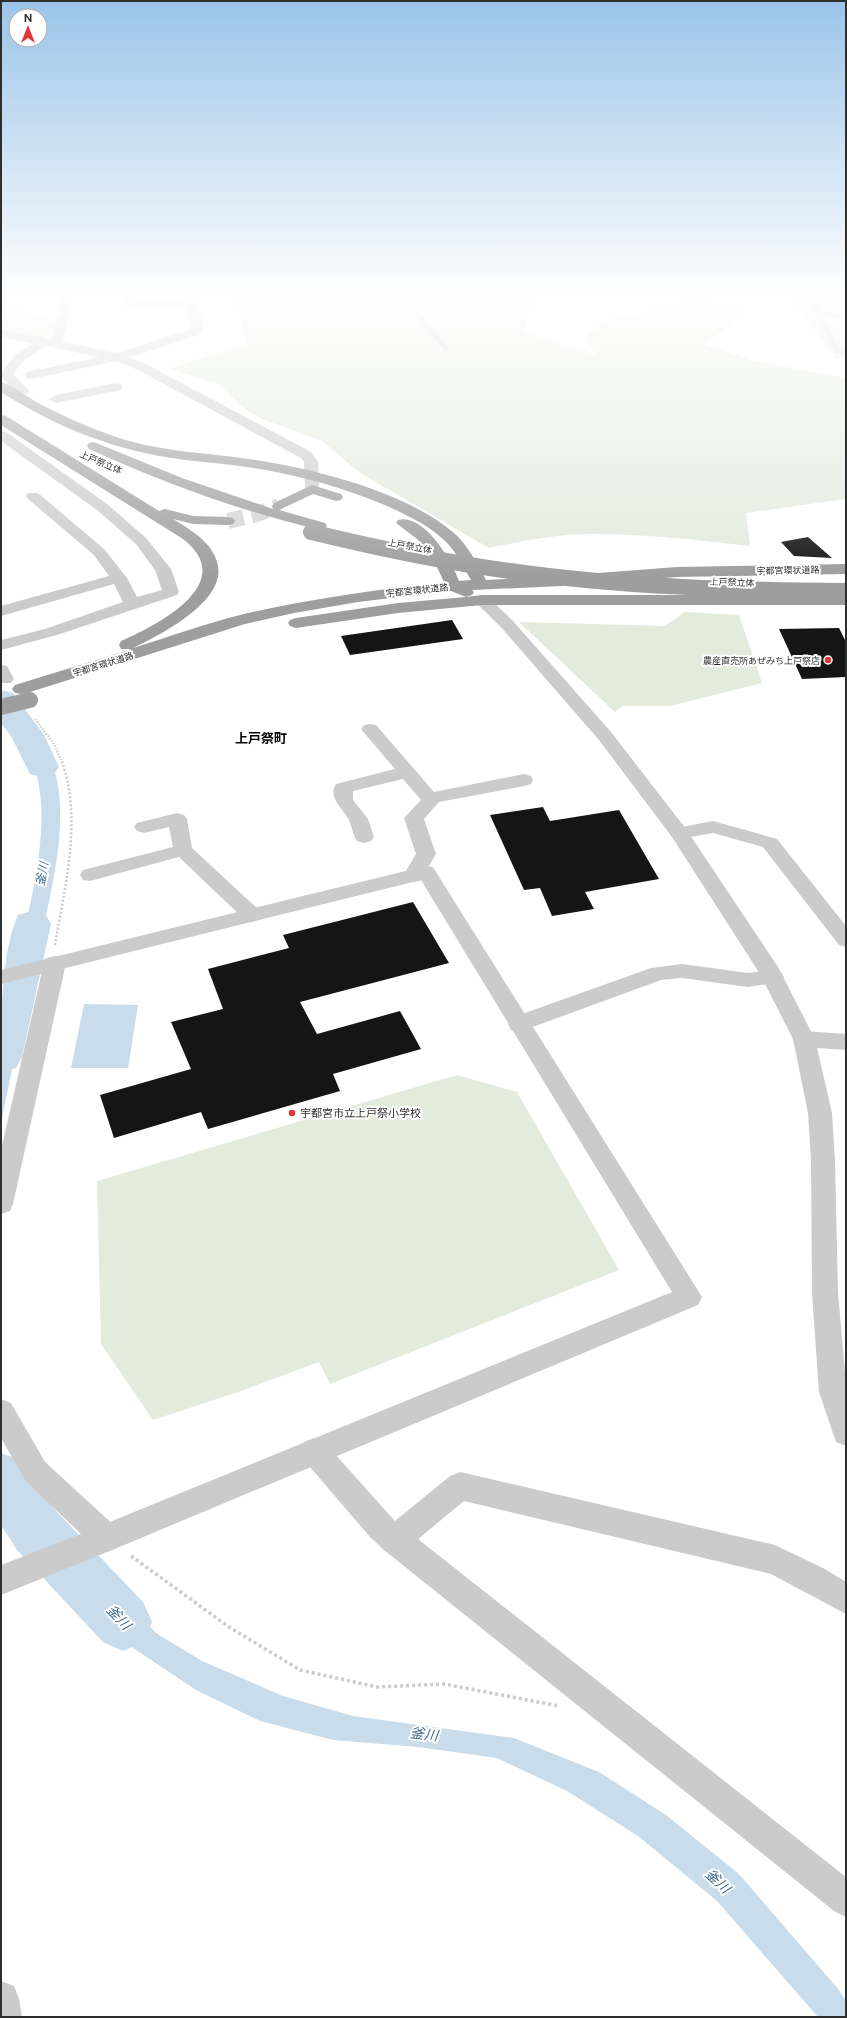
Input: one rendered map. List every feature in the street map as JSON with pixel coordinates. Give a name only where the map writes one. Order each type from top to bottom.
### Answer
[{"type":"highway","points":[[6,389],[57,417],[101,436],[146,450],[250,463],[311,482],[366,494],[425,519],[450,536],[462,553],[481,592]]},
{"type":"highway","name":"上戸祭立体","points":[[1,395],[44,422],[135,465],[228,500],[316,529],[400,552],[537,575],[686,588],[846,591]]},
{"type":"highway","name":"上戸祭立体","points":[[1,410],[24,429],[102,463],[154,484],[268,521],[480,559],[588,573],[699,580],[846,583]]},
{"type":"highway","points":[[1,420],[24,429],[110,488],[186,534],[205,551],[210,561],[211,572],[209,582],[204,592],[194,603],[159,629],[92,661],[28,702]]},
{"type":"highway","points":[[279,506],[297,498],[311,482]]},
{"type":"highway","points":[[311,482],[416,530],[438,551],[447,566],[453,586]]},
{"type":"highway","points":[[110,488],[154,509],[177,517],[193,520],[228,521]]},
{"type":"highway","name":"宇都宮環状道路","points":[[1,707],[28,702],[72,689],[244,634],[294,623],[398,608],[481,592],[557,582],[676,572],[846,569]]},
{"type":"highway","name":"宇都宮環状道路","points":[[28,702],[241,620],[358,596],[453,586],[481,592],[846,600]]},
{"type":"highway","name":"宇都宮環状道路","points":[[2,681],[28,702]]},
{"type":"street","points":[[56,399],[72,389]]},
{"type":"street","points":[[183,389],[306,455],[311,462],[311,482]]},
{"type":"street","points":[[1,435],[102,507],[141,541],[163,569],[171,592],[51,632],[1,645]]},
{"type":"street","points":[[33,496],[99,552],[119,578],[132,604]]},
{"type":"street","points":[[1,611],[119,578]]},
{"type":"street","points":[[481,592],[506,623],[605,736],[679,833],[773,977],[804,1039],[814,1079],[820,1114],[823,1160],[826,1308],[833,1392],[846,1433]]},
{"type":"street","points":[[370,729],[430,798]]},
{"type":"street","points":[[364,837],[358,819],[344,800],[343,788],[407,772]]},
{"type":"street","points":[[430,798],[524,780]]},
{"type":"street","points":[[413,876],[426,854],[414,818],[431,800],[430,798]]},
{"type":"street","points":[[144,827],[177,819],[183,850],[252,915]]},
{"type":"street","points":[[679,833],[713,827],[770,843],[846,940]]},
{"type":"street","points":[[90,875],[183,850]]},
{"type":"street","points":[[1,977],[426,872],[689,1297],[5,1579]]},
{"type":"street","points":[[1,1204],[55,964]]},
{"type":"street","points":[[519,1024],[660,973],[682,971],[748,980],[773,977]]},
{"type":"street","points":[[804,1039],[846,1042]]},
{"type":"street","points":[[1,1412],[35,1471],[106,1538]]},
{"type":"street","points":[[314,1451],[380,1527],[395,1540],[846,1899]]},
{"type":"street","points":[[395,1540],[460,1486],[775,1560],[814,1579],[846,1599]]},
{"type":"street","points":[[1,1999],[4,2017]]},
{"type":"path","points":[[28,702],[60,754],[72,795],[69,844],[54,953],[55,964]]},
{"type":"path","points":[[106,1538],[229,1627],[300,1670],[377,1687],[444,1684],[565,1707]]},
{"type":"green space","points":[[224,389],[846,389],[846,499],[746,513],[750,546],[652,536],[579,534],[527,540],[489,548],[360,473],[322,441],[262,419],[242,407]]},
{"type":"green space","points":[[685,612],[739,615],[762,683],[670,706],[623,706],[615,712],[519,622],[665,626]]},
{"type":"green space","points":[[457,1075],[517,1092],[619,1270],[330,1384],[319,1362],[238,1392],[153,1420],[101,1344],[97,1181]]},
{"type":"water","points":[[23,717],[35,732],[51,760],[57,783],[60,807],[60,833],[57,860],[36,961],[16,966],[37,869],[41,818],[40,795],[36,773],[23,746],[6,721]]},
{"type":"water","points":[[29,987],[1,1123],[1,1028],[9,991]]},
{"type":"water","points":[[84,1004],[138,1005],[128,1068],[71,1068]]},
{"type":"water","points":[[1,1456],[23,1497],[70,1540],[33,1554],[1,1515]]},
{"type":"water","points":[[102,1573],[156,1633],[202,1661],[283,1696],[353,1716],[514,1738],[599,1772],[666,1815],[739,1874],[839,1990],[846,2001],[846,2017],[818,2017],[717,1901],[638,1836],[567,1791],[497,1758],[418,1747],[333,1740],[260,1721],[196,1690],[133,1648],[70,1587]]},
{"type":"building","points":[[808,537],[832,558],[794,556],[781,542]]},
{"type":"building","points":[[452,620],[463,639],[350,655],[341,636]]},
{"type":"building","name":"農産直売所あぜみち上戸祭店","points":[[839,628],[846,642],[846,677],[802,679],[779,629]]},
{"type":"building","points":[[543,807],[550,821],[619,810],[659,879],[585,892],[594,909],[552,916],[540,888],[524,890],[490,815]]},
{"type":"building","points":[[413,902],[449,963],[300,1002],[317,1034],[400,1011],[421,1049],[333,1074],[340,1091],[208,1129],[201,1112],[114,1138],[100,1095],[191,1069],[171,1022],[223,1009],[208,969],[289,948],[283,935]]},
{"type":"waterway","name":"釜川","points":[[1,700],[27,735],[42,767]]},
{"type":"waterway","name":"釜川","points":[[1,1057],[32,924]]},
{"type":"waterway","name":"釜川","points":[[1,1478],[37,1531],[123,1622]]},
{"type":"tunnel","points":[[228,521],[257,514],[279,506]]},
{"type":"place","name":"農産直売所あぜみち上戸祭店","points":[[828,660]]},
{"type":"place","name":"宇都宮市立上戸祭小学校","points":[[292,1113]]},
{"type":"district","name":"上戸祭町","points":[[261,738]]}]
